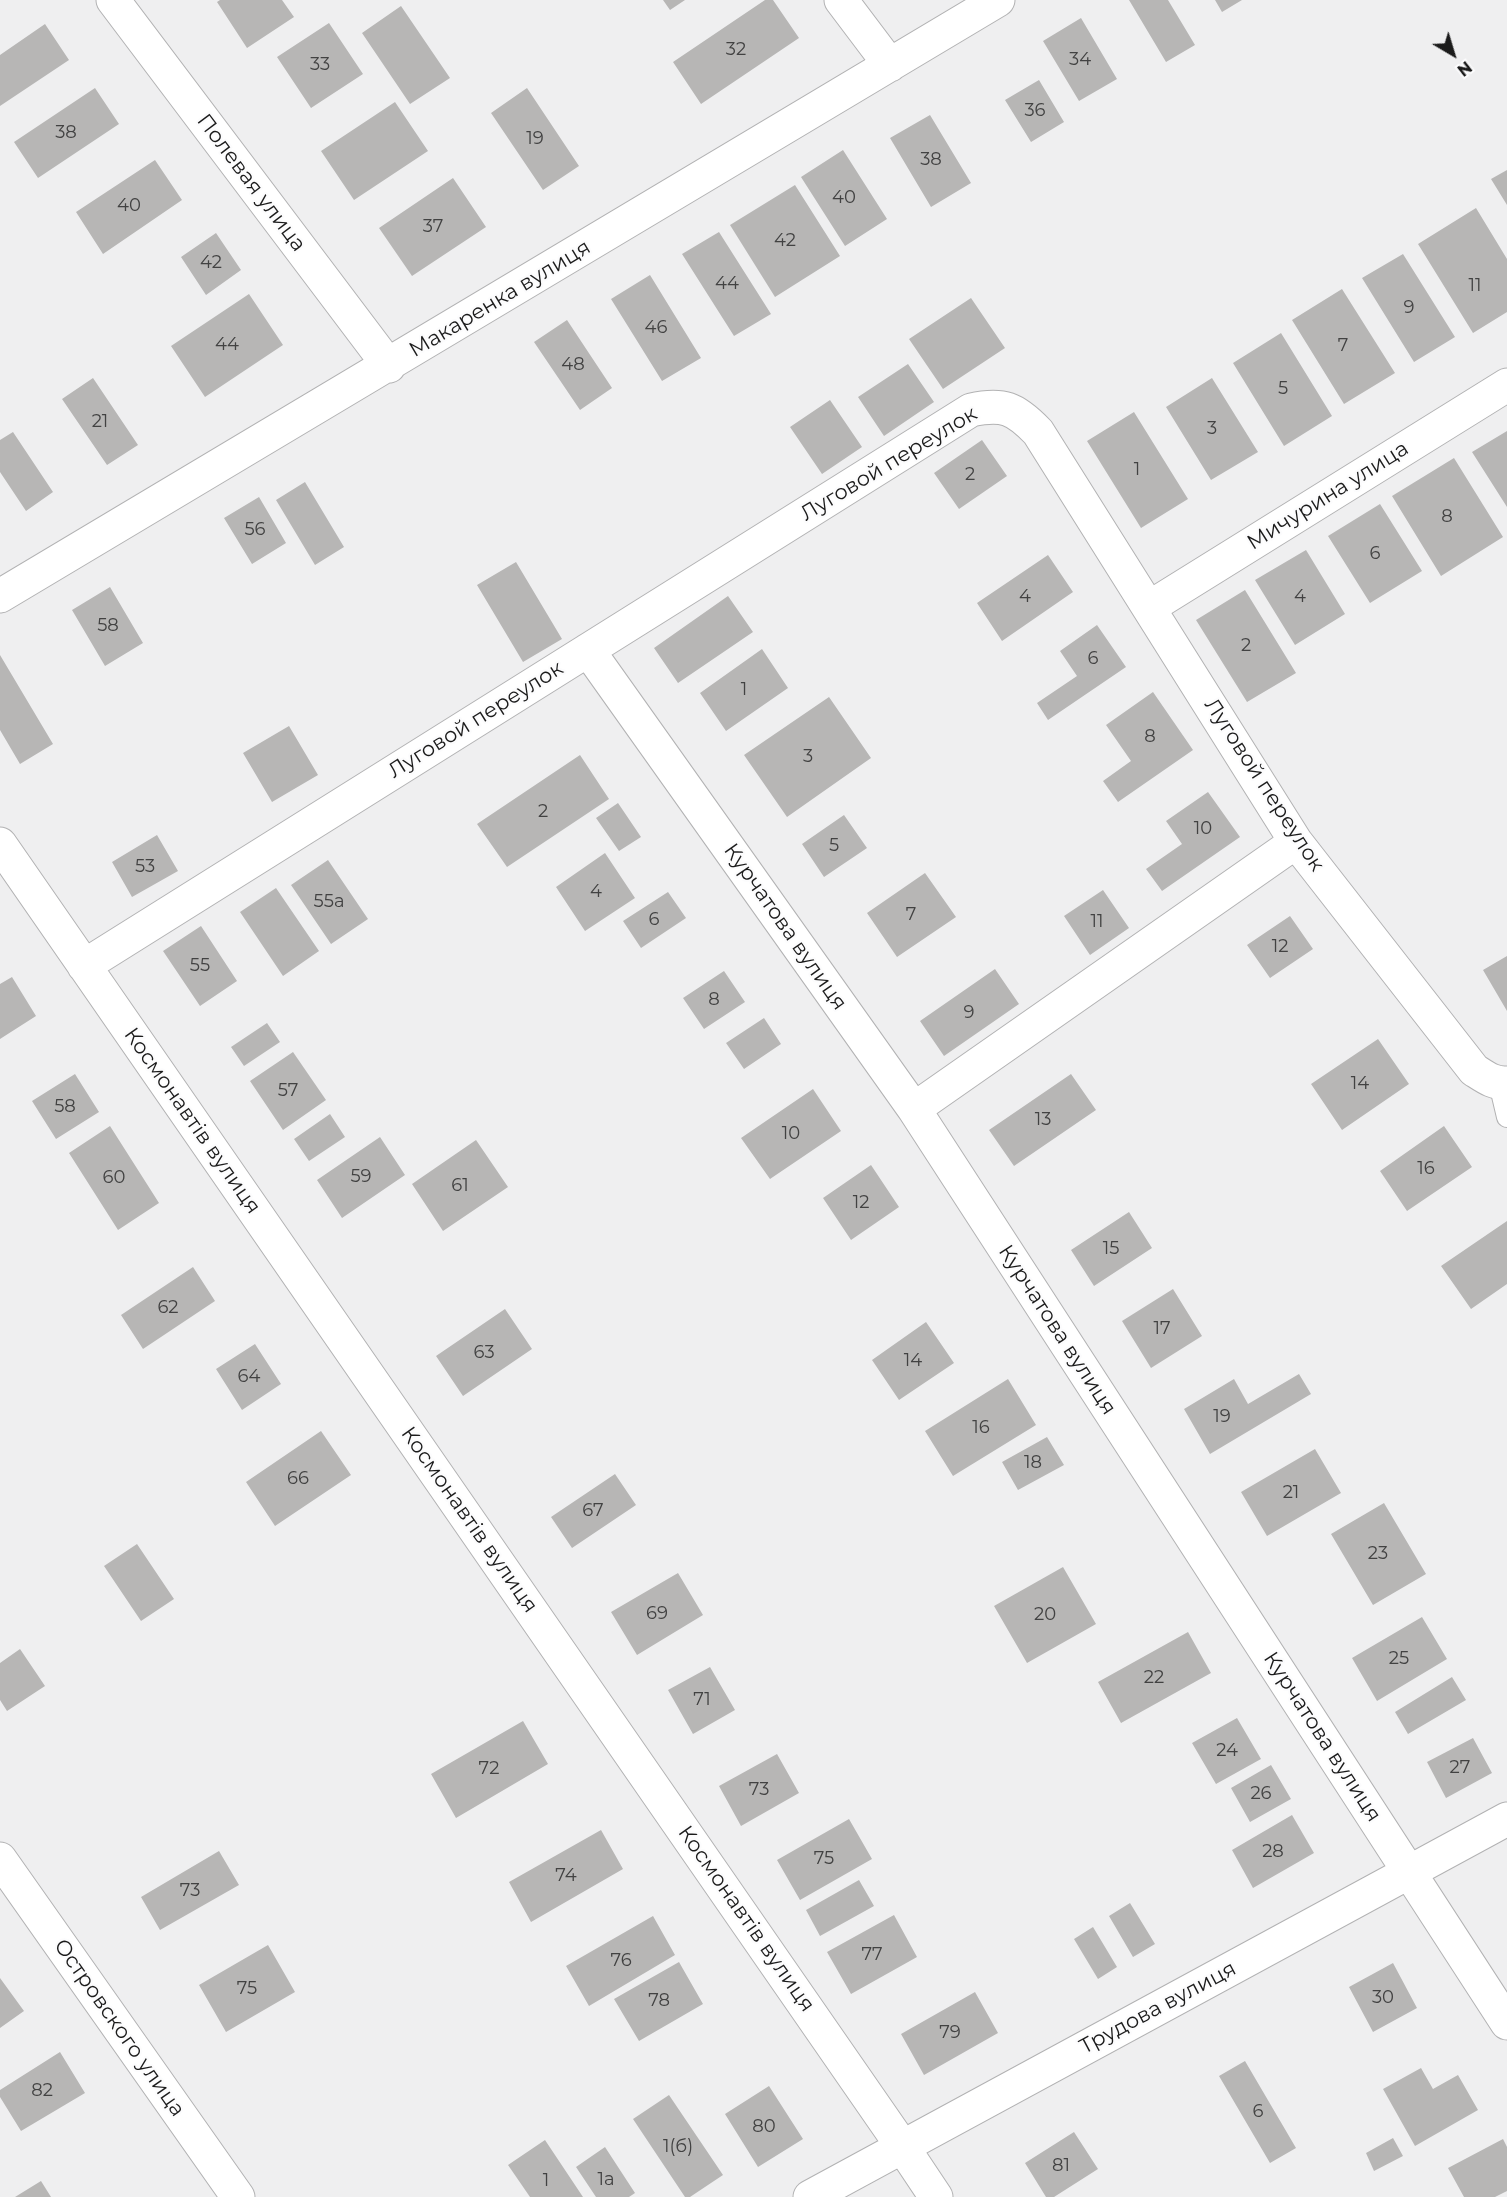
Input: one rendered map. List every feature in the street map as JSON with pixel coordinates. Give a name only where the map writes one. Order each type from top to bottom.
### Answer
[{"type":"street","name":"Полевая улица","points":[[113,0],[389,366]]},
{"type":"street","points":[[841,0],[890,65]]},
{"type":"street","name":"Макаренка вулиця","points":[[0,596],[389,366],[998,0]]},
{"type":"street","name":"Мичурина улица","points":[[1149,607],[1507,385]]},
{"type":"street","name":"Луговой переулок","points":[[84,966],[971,410],[989,406],[1006,407],[1024,417],[1038,432],[1296,842],[1474,1070],[1486,1078],[1503,1083]]},
{"type":"street","name":"Курчатова вулиця","points":[[588,650],[914,1109],[1507,2023]]},
{"type":"street","points":[[914,1109],[1296,842]]},
{"type":"street","name":"Космонавтів вулиця","points":[[0,844],[936,2197]]},
{"type":"street","name":"Трудова вулиця","points":[[810,2197],[1507,1819]]},
{"type":"street","name":"Островского улица","points":[[0,1859],[238,2197]]},
{"type":"lane","points":[[1503,1083],[1507,1117]]},
{"type":"building","points":[[220,0],[282,0],[294,17],[247,48],[217,2]]},
{"type":"building","points":[[663,0],[685,0],[670,10]]},
{"type":"building","points":[[765,0],[773,0],[799,38],[701,104],[673,62]]},
{"type":"building","points":[[1129,0],[1168,0],[1195,45],[1166,62]]},
{"type":"building","points":[[1215,0],[1242,0],[1222,12]]},
{"type":"building","points":[[401,6],[450,78],[410,104],[362,33]]},
{"type":"building","points":[[1081,18],[1117,79],[1079,101],[1043,41]]},
{"type":"building","points":[[329,23],[363,74],[311,108],[277,57]]},
{"type":"building","points":[[45,24],[69,60],[0,106],[0,55]]},
{"type":"building","points":[[1039,80],[1064,122],[1031,142],[1005,100]]},
{"type":"building","points":[[95,88],[119,124],[38,178],[14,142]]},
{"type":"building","points":[[527,88],[579,166],[543,190],[491,113]]},
{"type":"building","points":[[395,102],[428,151],[354,200],[321,151]]},
{"type":"building","points":[[930,115],[971,183],[931,207],[890,138]]},
{"type":"building","points":[[843,150],[887,219],[845,246],[801,177]]},
{"type":"building","points":[[155,160],[182,200],[103,254],[76,212]]},
{"type":"building","points":[[1507,170],[1507,205],[1491,179]]},
{"type":"building","points":[[453,178],[486,227],[412,276],[379,228]]},
{"type":"building","points":[[795,185],[840,256],[775,297],[730,225]]},
{"type":"building","points":[[1476,208],[1507,259],[1507,312],[1473,333],[1418,244]]},
{"type":"building","points":[[719,232],[771,314],[734,336],[682,254]]},
{"type":"building","points":[[216,233],[241,270],[206,295],[181,257]]},
{"type":"building","points":[[1403,254],[1455,337],[1414,362],[1362,278]]},
{"type":"building","points":[[650,275],[701,358],[662,381],[611,299]]},
{"type":"building","points":[[1342,289],[1395,373],[1344,404],[1292,320]]},
{"type":"building","points":[[249,294],[283,345],[205,397],[171,346]]},
{"type":"building","points":[[971,298],[1005,348],[943,389],[909,339]]},
{"type":"building","points":[[567,320],[612,388],[580,410],[534,342]]},
{"type":"building","points":[[1281,333],[1332,416],[1284,446],[1233,363]]},
{"type":"building","points":[[908,364],[934,402],[884,436],[858,397]]},
{"type":"building","points":[[93,378],[138,445],[107,465],[62,399]]},
{"type":"building","points":[[1212,378],[1258,452],[1211,480],[1166,407]]},
{"type":"building","points":[[830,400],[862,447],[822,474],[790,427]]},
{"type":"building","points":[[1134,412],[1188,499],[1141,528],[1087,441]]},
{"type":"building","points":[[1507,431],[1507,507],[1472,452]]},
{"type":"building","points":[[13,432],[53,492],[26,511],[0,472],[0,440]]},
{"type":"building","points":[[982,440],[1007,476],[959,509],[934,473]]},
{"type":"building","points":[[1454,458],[1503,537],[1441,576],[1392,496]]},
{"type":"building","points":[[305,482],[344,547],[315,565],[276,500]]},
{"type":"building","points":[[259,497],[286,543],[252,564],[224,518]]},
{"type":"building","points":[[1380,504],[1422,571],[1370,603],[1328,536]]},
{"type":"building","points":[[1306,550],[1345,614],[1295,645],[1255,580]]},
{"type":"building","points":[[1048,555],[1073,592],[1002,641],[977,603]]},
{"type":"building","points":[[516,562],[562,639],[523,662],[477,585]]},
{"type":"building","points":[[110,587],[143,643],[105,666],[72,610]]},
{"type":"building","points":[[1245,590],[1296,673],[1247,702],[1196,620]]},
{"type":"building","points":[[728,596],[753,632],[678,683],[654,648]]},
{"type":"building","points":[[1097,625],[1126,667],[1048,720],[1037,703],[1077,676],[1060,651]]},
{"type":"building","points":[[762,649],[788,688],[726,731],[700,693]]},
{"type":"building","points":[[0,655],[53,744],[20,764],[0,730]]},
{"type":"building","points":[[1153,692],[1193,750],[1118,802],[1103,781],[1131,761],[1106,725]]},
{"type":"building","points":[[829,697],[871,758],[787,817],[744,755]]},
{"type":"building","points":[[289,726],[318,775],[272,802],[243,753]]},
{"type":"building","points":[[580,755],[609,799],[507,867],[477,824]]},
{"type":"building","points":[[1208,792],[1240,837],[1162,891],[1146,869],[1182,844],[1166,821]]},
{"type":"building","points":[[618,803],[641,837],[619,851],[596,818]]},
{"type":"building","points":[[844,815],[867,848],[824,877],[802,844]]},
{"type":"building","points":[[157,835],[178,871],[132,897],[112,862]]},
{"type":"building","points":[[605,853],[635,898],[585,931],[556,887]]},
{"type":"building","points":[[328,860],[368,919],[331,944],[291,885]]},
{"type":"building","points":[[925,873],[956,917],[897,957],[867,913]]},
{"type":"building","points":[[276,888],[319,951],[283,976],[240,912]]},
{"type":"building","points":[[1103,890],[1129,928],[1090,955],[1064,916]]},
{"type":"building","points":[[668,892],[686,918],[641,948],[623,921]]},
{"type":"building","points":[[1290,916],[1313,949],[1270,978],[1247,945]]},
{"type":"building","points":[[201,926],[237,981],[200,1006],[163,951]]},
{"type":"building","points":[[1507,956],[1507,1011],[1483,970]]},
{"type":"building","points":[[995,969],[1019,1004],[944,1056],[920,1021]]},
{"type":"building","points":[[724,971],[745,1002],[704,1029],[683,998]]},
{"type":"building","points":[[12,977],[36,1016],[0,1039],[0,984]]},
{"type":"building","points":[[764,1018],[781,1044],[744,1069],[726,1043]]},
{"type":"building","points":[[267,1023],[280,1042],[244,1066],[231,1047]]},
{"type":"building","points":[[1378,1039],[1409,1084],[1342,1130],[1311,1084]]},
{"type":"building","points":[[293,1052],[326,1100],[283,1130],[250,1081]]},
{"type":"building","points":[[75,1074],[99,1112],[56,1139],[32,1101]]},
{"type":"building","points":[[1071,1074],[1096,1110],[1014,1166],[989,1130]]},
{"type":"building","points":[[813,1089],[841,1131],[770,1179],[741,1138]]},
{"type":"building","points":[[330,1114],[345,1137],[309,1161],[294,1139]]},
{"type":"building","points":[[110,1126],[159,1203],[118,1230],[69,1153]]},
{"type":"building","points":[[1444,1126],[1472,1167],[1407,1211],[1380,1171]]},
{"type":"building","points":[[380,1137],[405,1175],[342,1218],[317,1180]]},
{"type":"building","points":[[476,1140],[508,1187],[443,1231],[412,1184]]},
{"type":"building","points":[[871,1165],[899,1207],[851,1240],[823,1198]]},
{"type":"building","points":[[1129,1212],[1152,1248],[1094,1286],[1071,1250]]},
{"type":"building","points":[[1507,1221],[1507,1284],[1471,1309],[1441,1266]]},
{"type":"building","points":[[193,1267],[215,1301],[143,1349],[121,1315]]},
{"type":"building","points":[[1173,1289],[1202,1336],[1151,1368],[1122,1321]]},
{"type":"building","points":[[505,1309],[532,1349],[463,1396],[436,1356]]},
{"type":"building","points":[[926,1322],[954,1363],[899,1400],[872,1360]]},
{"type":"building","points":[[255,1344],[281,1384],[242,1410],[216,1369]]},
{"type":"building","points":[[1299,1374],[1311,1394],[1210,1454],[1184,1409],[1234,1379],[1248,1404]]},
{"type":"building","points":[[1008,1379],[1036,1425],[953,1476],[925,1431]]},
{"type":"building","points":[[321,1431],[351,1475],[275,1526],[246,1482]]},
{"type":"building","points":[[1047,1437],[1064,1465],[1018,1490],[1002,1462]]},
{"type":"building","points":[[1315,1449],[1341,1493],[1267,1536],[1241,1492]]},
{"type":"building","points":[[615,1474],[636,1505],[572,1548],[551,1517]]},
{"type":"building","points":[[1384,1503],[1426,1574],[1373,1605],[1331,1534]]},
{"type":"building","points":[[137,1544],[174,1599],[141,1621],[104,1566]]},
{"type":"building","points":[[1063,1567],[1096,1624],[1027,1663],[994,1606]]},
{"type":"building","points":[[678,1573],[703,1615],[637,1655],[611,1612]]},
{"type":"building","points":[[1422,1617],[1447,1659],[1377,1701],[1352,1658]]},
{"type":"building","points":[[1188,1632],[1211,1673],[1121,1723],[1098,1682]]},
{"type":"building","points":[[20,1649],[45,1686],[7,1711],[0,1700],[0,1663]]},
{"type":"building","points":[[710,1667],[735,1710],[693,1734],[668,1690]]},
{"type":"building","points":[[1452,1677],[1466,1700],[1408,1734],[1395,1712]]},
{"type":"building","points":[[1237,1718],[1261,1759],[1216,1784],[1192,1743]]},
{"type":"building","points":[[523,1721],[548,1764],[456,1818],[431,1774]]},
{"type":"building","points":[[1473,1738],[1492,1773],[1446,1798],[1427,1762]]},
{"type":"building","points":[[777,1754],[799,1793],[741,1826],[719,1786]]},
{"type":"building","points":[[1271,1765],[1291,1799],[1250,1822],[1231,1788]]},
{"type":"building","points":[[1292,1815],[1314,1853],[1253,1888],[1232,1850]]},
{"type":"building","points":[[849,1819],[872,1859],[800,1900],[777,1860]]},
{"type":"building","points":[[601,1830],[623,1869],[531,1922],[509,1882]]},
{"type":"building","points":[[219,1851],[239,1885],[160,1930],[141,1897]]},
{"type":"building","points":[[859,1880],[874,1906],[820,1936],[806,1910]]},
{"type":"building","points":[[1130,1903],[1155,1944],[1133,1957],[1109,1916]]},
{"type":"building","points":[[894,1915],[917,1957],[851,1994],[827,1952]]},
{"type":"building","points":[[653,1916],[675,1955],[589,2006],[566,1966]]},
{"type":"building","points":[[1093,1927],[1117,1967],[1098,1979],[1074,1939]]},
{"type":"building","points":[[268,1945],[295,1992],[226,2032],[199,1985]]},
{"type":"building","points":[[679,1962],[703,2004],[639,2041],[614,1999]]},
{"type":"building","points":[[1393,1963],[1417,2008],[1373,2032],[1349,1987]]},
{"type":"building","points":[[0,1978],[24,2011],[0,2028]]},
{"type":"building","points":[[975,1992],[998,2033],[924,2075],[901,2034]]},
{"type":"building","points":[[60,2052],[85,2093],[21,2131],[0,2097],[0,2090]]},
{"type":"building","points":[[1245,2061],[1296,2148],[1270,2163],[1219,2076]]},
{"type":"building","points":[[1421,2068],[1433,2089],[1458,2075],[1478,2110],[1415,2146],[1383,2089]]},
{"type":"building","points":[[769,2086],[803,2139],[758,2167],[725,2114]]},
{"type":"building","points":[[669,2095],[723,2175],[690,2197],[685,2197],[633,2119]]},
{"type":"building","points":[[1074,2132],[1098,2169],[1054,2197],[1046,2197],[1025,2163]]},
{"type":"building","points":[[1393,2138],[1403,2156],[1374,2171],[1366,2153]]},
{"type":"building","points":[[1503,2139],[1507,2147],[1507,2191],[1495,2197],[1464,2197],[1448,2168]]},
{"type":"building","points":[[545,2140],[583,2197],[530,2197],[508,2165]]},
{"type":"building","points":[[605,2147],[635,2193],[629,2197],[596,2197],[576,2167]]},
{"type":"building","points":[[41,2181],[51,2197],[15,2197]]}]
